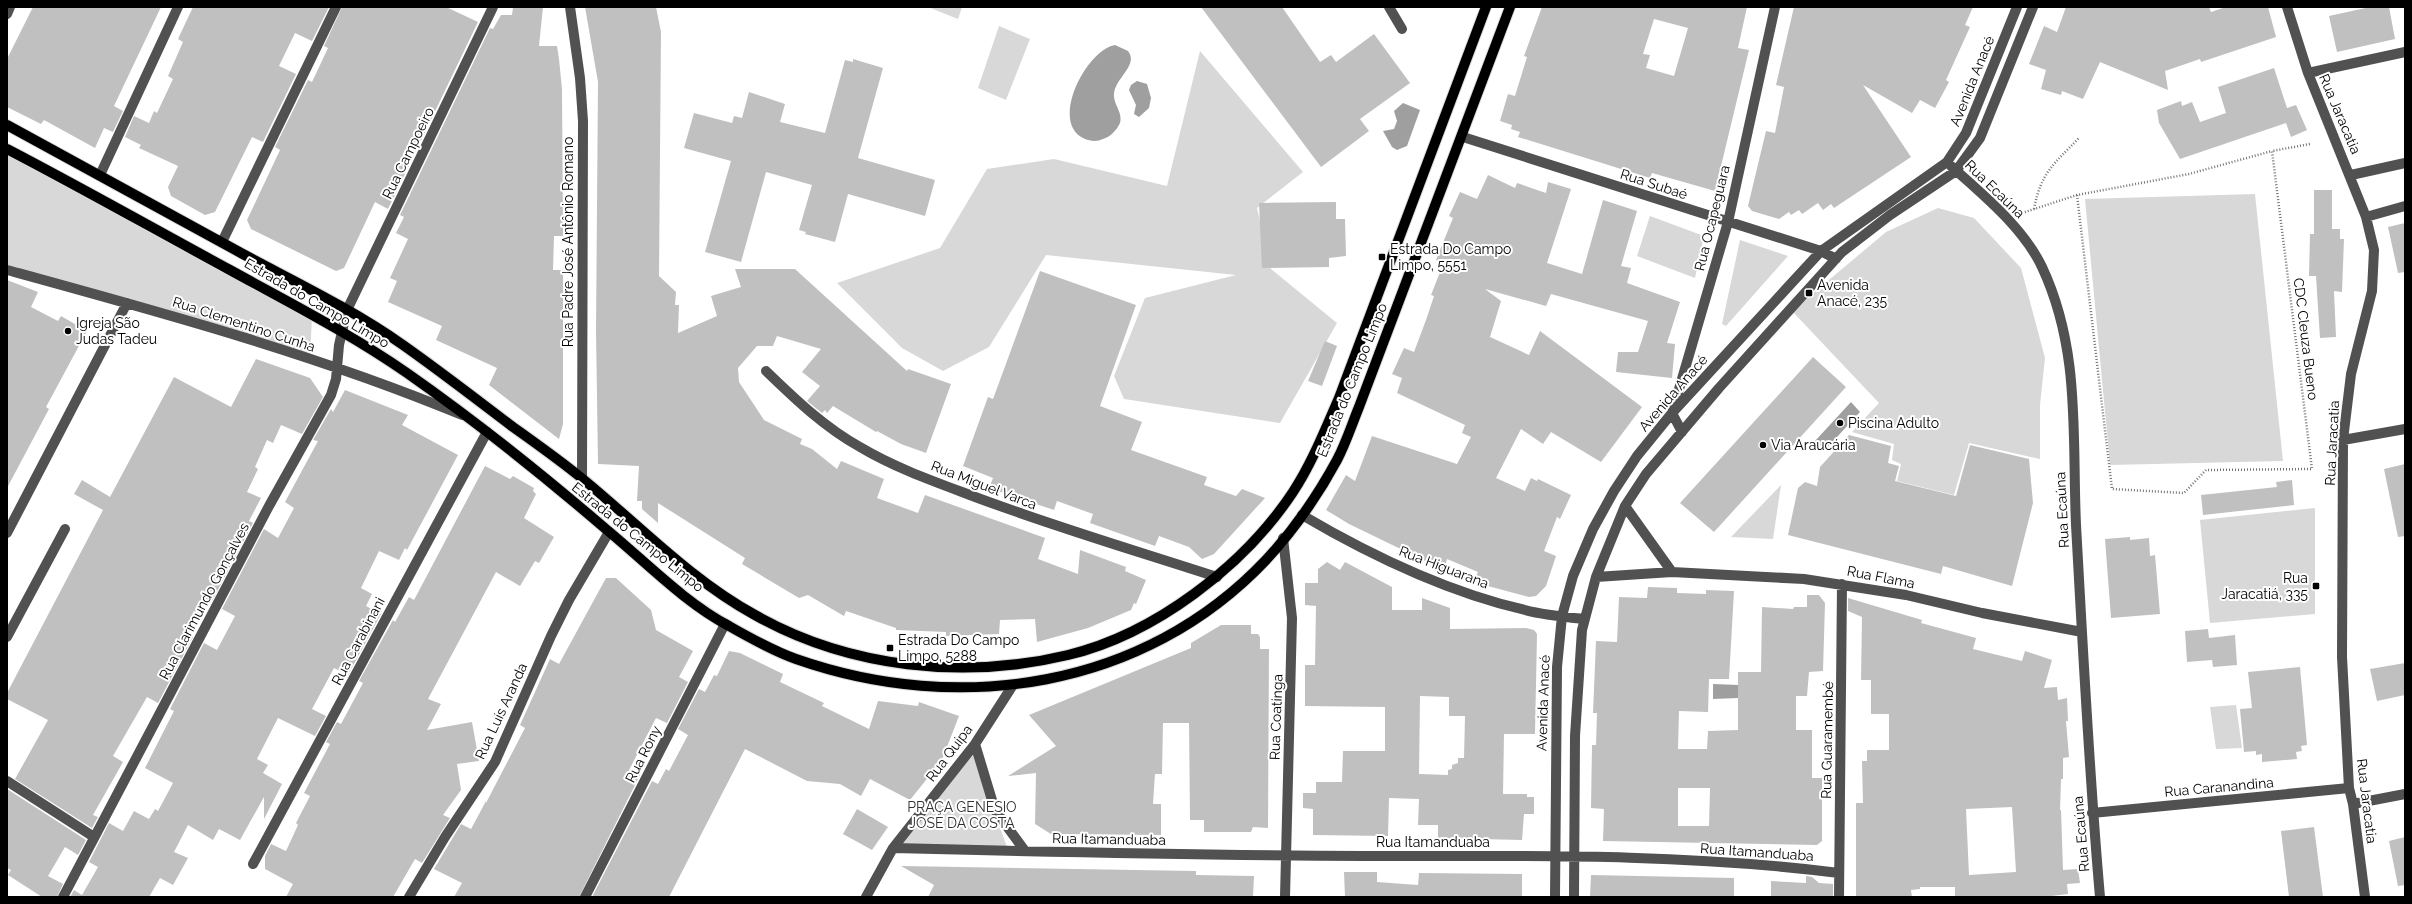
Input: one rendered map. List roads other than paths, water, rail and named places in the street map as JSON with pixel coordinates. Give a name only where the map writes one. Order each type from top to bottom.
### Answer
[{"type":"main road","name":"Estrada do Campo Limpo","points":[[7,125],[347,310],[403,345],[582,478],[659,546],[731,601],[780,629],[839,652],[898,664],[972,667],[1018,664],[1070,654],[1124,635],[1177,605],[1216,577],[1264,529],[1292,493],[1316,452],[1339,398],[1486,7]]},
{"type":"main road","name":"Estrada do Campo Limpo","points":[[7,149],[341,330],[406,372],[487,432],[609,532],[657,574],[725,624],[793,658],[859,677],[930,687],[975,688],[1013,685],[1095,668],[1150,646],[1222,599],[1266,560],[1302,515],[1337,460],[1463,137],[1510,7]]},
{"type":"street","points":[[7,14],[10,7]]},
{"type":"street","points":[[100,175],[178,7]]},
{"type":"street","points":[[222,242],[336,7]]},
{"type":"street","name":"Rua Campoeiro","points":[[347,310],[493,7]]},
{"type":"street","name":"Rua Padre José Antônio Romano","points":[[570,7],[580,78],[583,121],[582,478]]},
{"type":"street","points":[[1390,7],[1402,29]]},
{"type":"street","name":"Rua Ocapeguara","points":[[1672,413],[1728,222],[1775,7]]},
{"type":"street","name":"Avenida Anacé","points":[[1555,897],[1557,667],[1562,616],[1574,576],[1593,530],[1611,497],[1637,456],[1672,413],[1821,251],[1947,162],[1966,133],[2017,7]]},
{"type":"street","name":"Avenida Anacé","points":[[1574,897],[1575,736],[1582,630],[1596,578],[1625,506],[1646,474],[1786,312],[1836,259],[1890,215],[1956,171],[1980,138],[2033,7]]},
{"type":"street","name":"Rua Jaracatia","points":[[2287,7],[2308,73],[2351,175],[2366,217],[2374,250],[2372,291],[2351,374],[2344,440],[2342,657],[2349,788],[2353,804],[2365,897]]},
{"type":"street","points":[[2308,73],[2405,52]]},
{"type":"street","points":[[1980,98],[1993,103]]},
{"type":"street","name":"Rua Subaé","points":[[1463,137],[1821,251],[1836,259]]},
{"type":"street","name":"Rua Ecaúna","points":[[1947,162],[2020,233],[2041,266],[2064,326],[2072,372],[2074,471],[2082,632],[2092,813],[2100,897]]},
{"type":"street","points":[[2351,175],[2405,163]]},
{"type":"street","points":[[2366,217],[2405,206]]},
{"type":"street","name":"Rua Clementino Cunha","points":[[7,270],[128,303],[337,369],[468,418]]},
{"type":"street","points":[[7,533],[128,303]]},
{"type":"street","name":"Rua Clarimundo Gonçalves","points":[[63,897],[269,506],[331,395],[337,369],[341,330],[347,310]]},
{"type":"street","name":"Rua Miguel Varca","points":[[766,371],[804,407],[839,434],[860,448],[915,474],[1014,512],[1216,577]]},
{"type":"street","points":[[1672,413],[1682,432]]},
{"type":"street","points":[[2344,440],[2405,429]]},
{"type":"street","name":"Rua Carabinani","points":[[253,864],[487,432]]},
{"type":"street","points":[[1625,506],[1672,572]]},
{"type":"street","name":"Rua Higuarana","points":[[1302,515],[1375,555],[1459,589],[1525,610],[1585,619]]},
{"type":"street","points":[[7,637],[65,529]]},
{"type":"street","name":"Rua Luís Aranda","points":[[409,897],[445,837],[495,762],[566,606],[609,532]]},
{"type":"street","name":"Rua Coatinga","points":[[1283,538],[1292,618],[1285,897]]},
{"type":"street","name":"Rua Flama","points":[[1596,578],[1672,572],[1804,579],[1842,584],[2082,632]]},
{"type":"street","name":"Rua Guaramembé","points":[[1839,897],[1842,584]]},
{"type":"street","name":"Rua Rony","points":[[585,897],[725,624]]},
{"type":"street","name":"Rua Quipa","points":[[866,897],[893,848],[975,744],[1013,685]]},
{"type":"street","points":[[975,744],[995,810],[1025,851]]},
{"type":"street","points":[[7,781],[94,837]]},
{"type":"street","name":"Rua Caranandina","points":[[2092,813],[2349,788]]},
{"type":"street","points":[[2353,804],[2405,794]]},
{"type":"street","name":"Rua Itamanduaba","points":[[893,848],[1285,855],[1574,855],[1751,864],[1839,873]]},
{"type":"place","name":"Estrada Do Campo Limpo, 5551","points":[[1382,257]]},
{"type":"place","name":"Avenida Anacé, 235","points":[[1809,293]]},
{"type":"place","name":"Igreja São Judas Tadeu","points":[[68,331]]},
{"type":"place","name":"Piscina Adulto","points":[[1840,423]]},
{"type":"place","name":"Via Araucária","points":[[1763,445]]},
{"type":"place","name":"Rua Jaracatiá, 335","points":[[2316,586]]},
{"type":"place","name":"Estrada Do Campo Limpo, 5288","points":[[890,648]]},
{"type":"park label","name":"PRAÇA GENESIO JOSE DA COSTA","points":[[962,816]]}]
